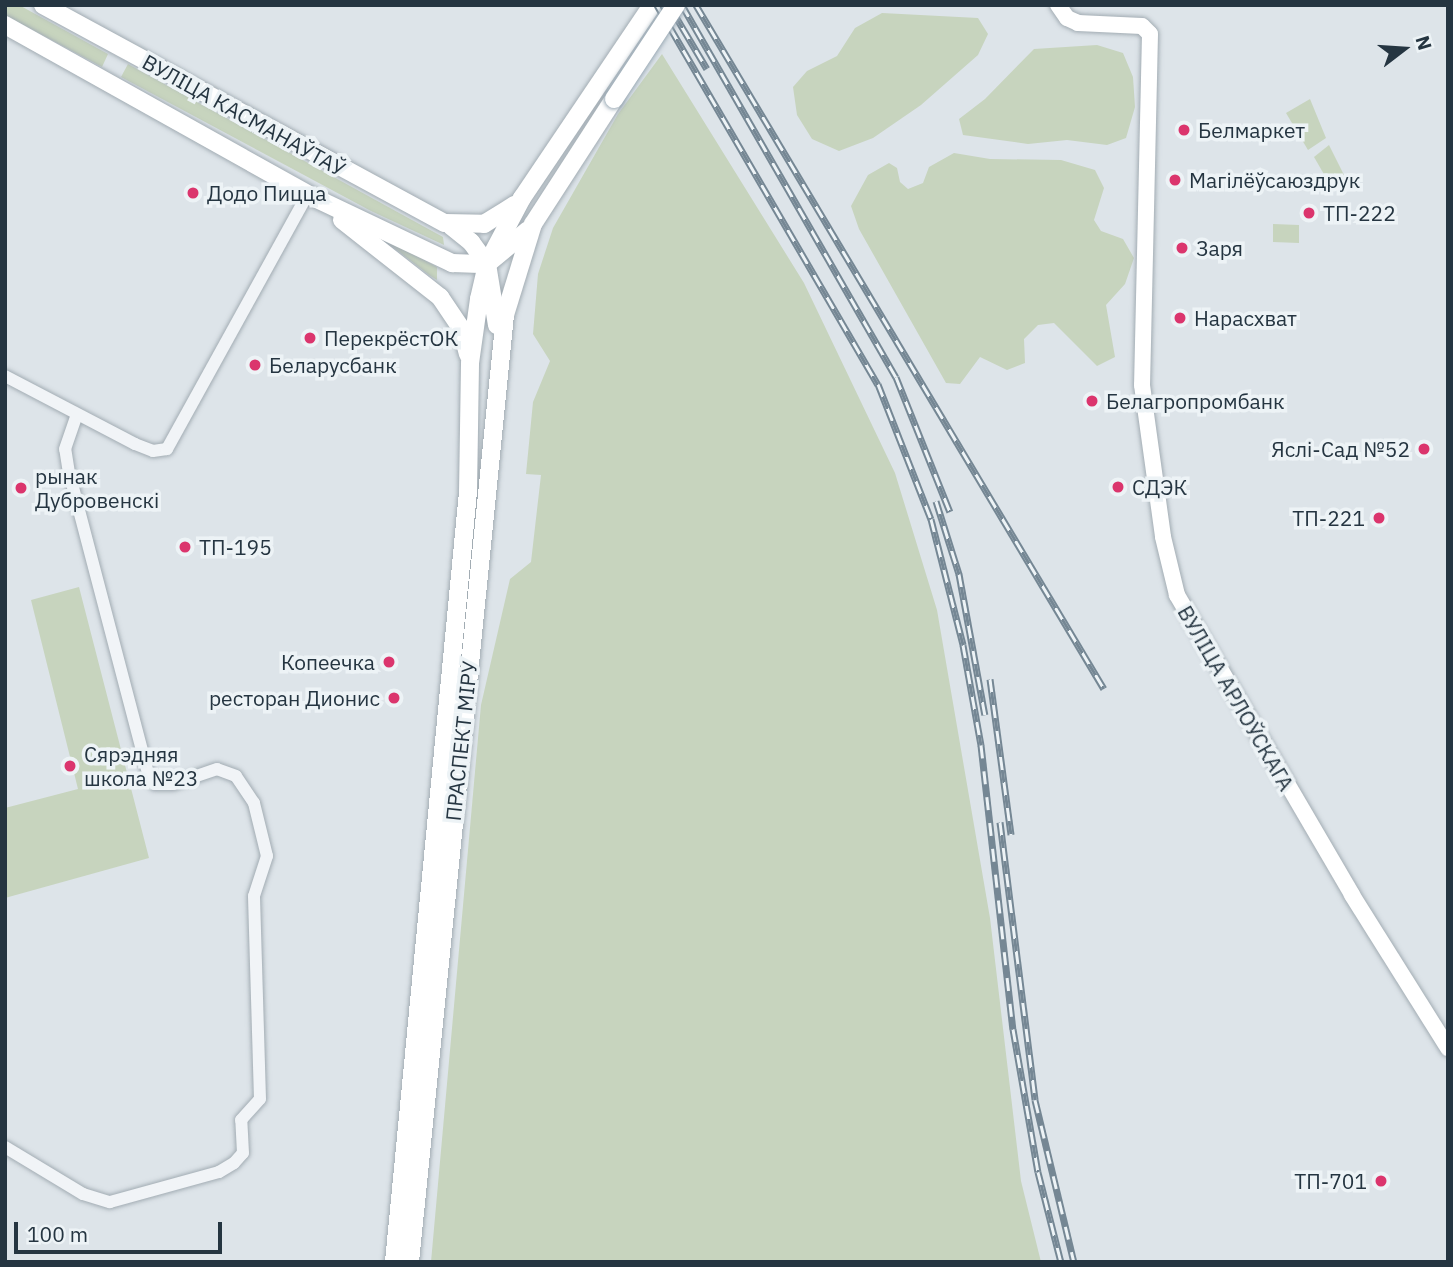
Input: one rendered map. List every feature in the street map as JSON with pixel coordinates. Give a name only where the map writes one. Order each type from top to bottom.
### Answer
[{"type":"main road","name":"ВУЛІЦА КАСМАНАЎТАЎ","points":[[43,5],[464,234],[487,264]]},
{"type":"main road","points":[[522,198],[652,5]]},
{"type":"main road","name":"ПРАСПЕКТ МІРУ","points":[[410,1262],[500,364],[512,281],[533,224],[542,208],[676,5]]},
{"type":"main road","name":"ВУЛІЦА КАСМАНАЎТАЎ","points":[[5,25],[311,196],[436,256]]},
{"type":"main road","name":"ВУЛІЦА КАСМАНАЎТАЎ","points":[[311,196],[440,297],[461,328],[470,363]]},
{"type":"main road","name":"ВУЛІЦА КАСМАНАЎТАЎ","points":[[445,223],[484,224],[522,198]]},
{"type":"main road","name":"ПРАСПЕКТ МІРУ","points":[[394,1262],[468,492],[470,363],[487,264],[522,198]]},
{"type":"main road","points":[[436,256],[453,257],[461,247],[445,223]]},
{"type":"main road","name":"ПРАСПЕКТ МІРУ","points":[[487,264],[513,247],[533,224]]},
{"type":"main road","points":[[436,256],[452,263],[487,264],[500,364]]},
{"type":"street","name":"ВУЛІЦА АРЛОЎСКАГА","points":[[1058,5],[1067,18],[1079,23],[1142,26],[1150,34],[1142,386],[1163,537],[1177,595],[1352,895],[1448,1048]]},
{"type":"street","points":[[10,378],[77,415],[153,451],[167,449],[311,196]]},
{"type":"street","points":[[5,1147],[83,1194],[110,1202],[219,1172],[243,1153],[241,1120],[260,1099],[254,896],[267,856],[250,791],[236,776],[217,769],[173,783],[155,784],[149,777],[69,473],[65,449],[77,415]]},
{"type":"green space","points":[[5,5],[19,5],[108,54],[102,67],[5,15]]},
{"type":"green space","points":[[882,13],[978,18],[988,34],[978,55],[921,105],[873,138],[839,151],[812,139],[797,115],[793,87],[807,71],[837,56],[855,28]]},
{"type":"green space","points":[[1097,45],[1123,53],[1133,77],[1135,107],[1126,138],[1107,145],[1067,140],[1028,144],[963,135],[959,119],[985,99],[1034,49]]},
{"type":"green space","points":[[662,54],[804,283],[895,473],[937,610],[990,918],[1021,1181],[1041,1262],[431,1262],[481,705],[510,579],[531,562],[541,475],[526,474],[533,402],[550,361],[533,334],[538,274],[553,228],[618,114]]},
{"type":"green space","points":[[128,64],[443,237],[444,245],[371,211],[121,77]]},
{"type":"green space","points":[[1310,99],[1326,138],[1308,150],[1286,113]]},
{"type":"green space","points":[[1329,145],[1345,177],[1325,176],[1314,157]]},
{"type":"green space","points":[[954,153],[990,159],[1061,160],[1095,170],[1104,188],[1094,220],[1101,231],[1123,239],[1134,258],[1125,284],[1106,305],[1115,357],[1097,366],[1054,323],[1038,325],[1024,339],[1025,363],[1007,370],[980,357],[960,384],[946,383],[859,229],[851,206],[868,175],[889,163],[897,168],[900,182],[908,189],[923,183],[929,167]]},
{"type":"green space","points":[[1273,224],[1299,225],[1299,243],[1273,242]]},
{"type":"green space","points":[[379,236],[437,267],[437,280],[429,275]]},
{"type":"green space","points":[[79,587],[149,858],[5,898],[5,808],[78,789],[31,600]]},
{"type":"railway","points":[[657,5],[878,384],[931,519],[963,645],[981,745],[1013,1029],[1038,1172],[1061,1262]]},
{"type":"railway","points":[[669,5],[707,69]]},
{"type":"railway","points":[[682,5],[896,377],[950,512]]},
{"type":"railway","points":[[696,5],[1104,689]]},
{"type":"railway","points":[[936,501],[959,574],[985,715]]},
{"type":"railway","points":[[990,679],[1011,835]]},
{"type":"railway","points":[[1000,822],[1035,1100],[1074,1262]]},
{"type":"place","name":"Белмаркет","points":[[1184,130]]},
{"type":"place","name":"Магілёўсаюздрук","points":[[1175,180]]},
{"type":"place","name":"Додо Пицца","points":[[193,193]]},
{"type":"place","name":"ТП-222","points":[[1309,213]]},
{"type":"place","name":"Заря","points":[[1182,248]]},
{"type":"place","name":"Нарасхват","points":[[1180,318]]},
{"type":"place","name":"ПерекрёстОК","points":[[310,338]]},
{"type":"place","name":"Беларусбанк","points":[[255,365]]},
{"type":"place","name":"Белагропромбанк","points":[[1092,401]]},
{"type":"place","name":"Яслі-Сад №52","points":[[1424,449]]},
{"type":"place","name":"СДЭК","points":[[1118,487]]},
{"type":"place","name":"рынак Дубровенскі","points":[[21,488]]},
{"type":"place","name":"ТП-221","points":[[1379,518]]},
{"type":"place","name":"ТП-195","points":[[185,547]]},
{"type":"place","name":"Копеечка","points":[[389,662]]},
{"type":"place","name":"ресторан Дионис","points":[[394,698]]},
{"type":"place","name":"Сярэдняя школа №23","points":[[70,766]]},
{"type":"place","name":"ТП-701","points":[[1381,1181]]}]
